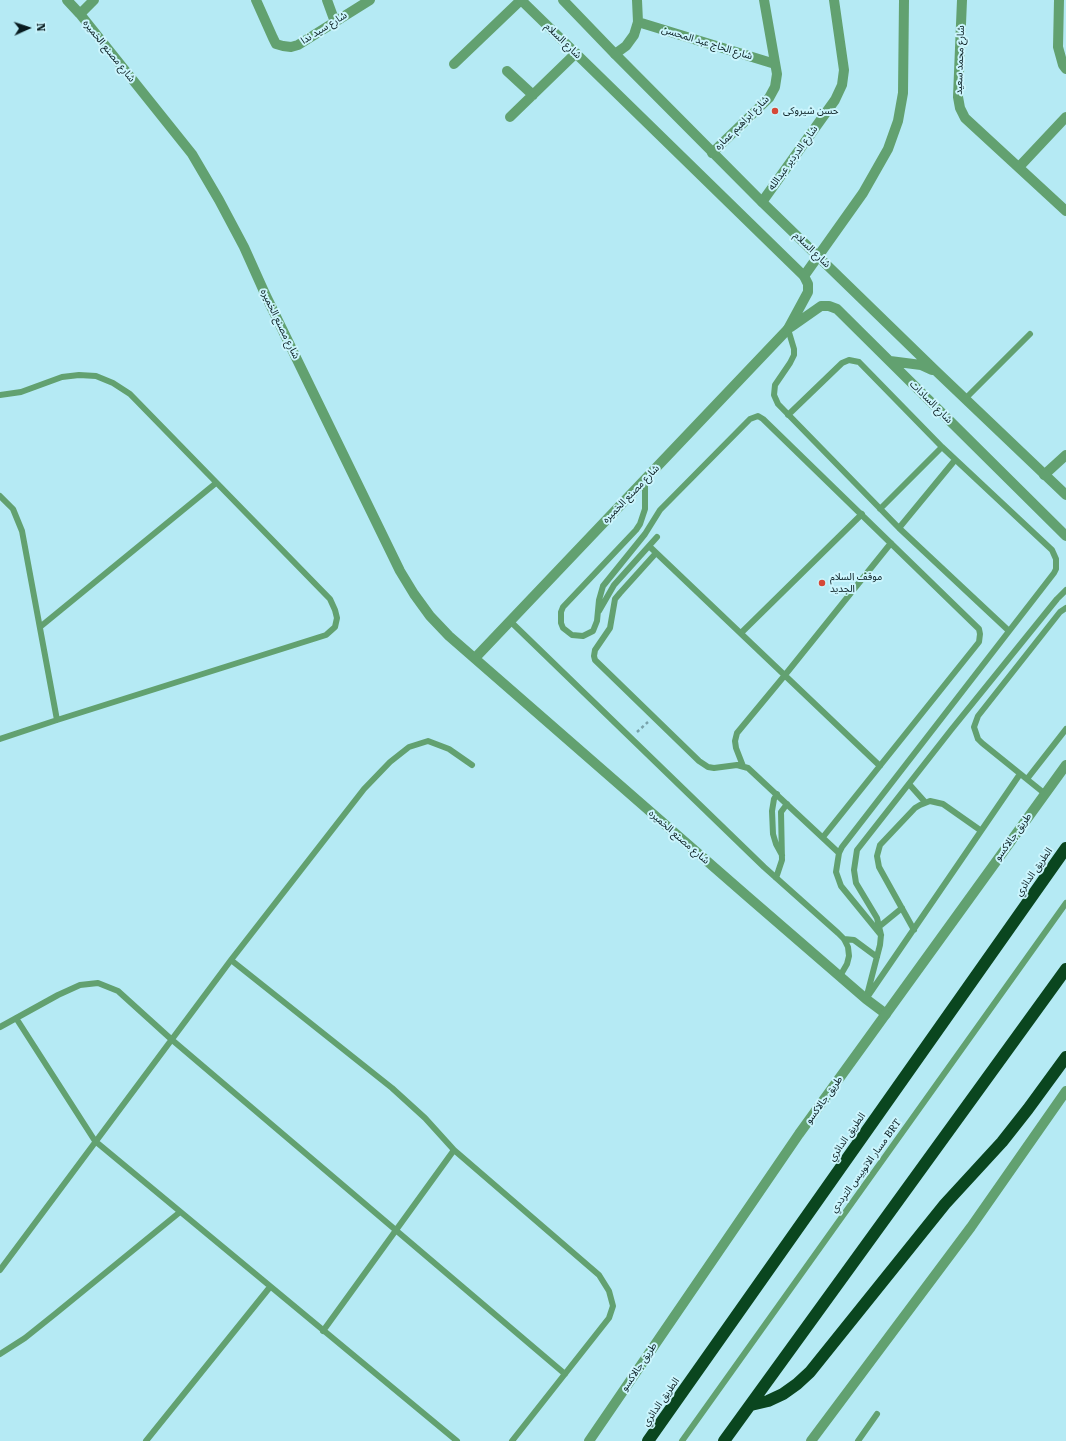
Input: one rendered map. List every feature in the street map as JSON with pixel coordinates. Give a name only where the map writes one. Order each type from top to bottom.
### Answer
[{"type":"highway","name":"الطريق الدائري","points":[[648,1441],[1066,848]]},
{"type":"highway","points":[[724,1441],[1066,969]]},
{"type":"highway","points":[[751,1405],[783,1394],[798,1384],[810,1372],[945,1204],[1002,1142],[1066,1057]]},
{"type":"street","name":"شارع مصنع الخميره","points":[[67,0],[80,14],[192,154],[244,247],[266,296],[400,571],[430,616],[449,636],[866,999],[886,1014]]},
{"type":"street","points":[[80,14],[94,0]]},
{"type":"street","name":"شارع سيد ندا","points":[[256,0],[276,44],[291,47],[298,45],[370,0]]},
{"type":"street","points":[[327,0],[335,22]]},
{"type":"street","points":[[454,64],[521,0]]},
{"type":"street","name":"شارع السلام","points":[[521,0],[804,276]]},
{"type":"street","name":"شارع السلام","points":[[563,0],[712,153],[1066,495]]},
{"type":"street","points":[[615,54],[626,46],[634,35],[638,22],[637,0]]},
{"type":"street","name":"شارع ابراهيم عماره","points":[[712,153],[769,98],[775,87],[777,74],[764,0]]},
{"type":"street","name":"شارع الدردير عبدالله","points":[[762,202],[835,100],[842,85],[844,70],[834,0]]},
{"type":"street","points":[[788,329],[808,292],[808,284],[804,276],[874,174],[888,149],[898,121],[903,93],[904,0]]},
{"type":"street","name":"شارع محمد سعيد","points":[[962,0],[958,96],[960,108],[965,118],[1066,211]]},
{"type":"street","points":[[1059,0],[1058,47],[1066,69]]},
{"type":"street","name":"شارع الحاج عبد المحسن","points":[[638,22],[775,64]]},
{"type":"street","points":[[510,117],[576,53]]},
{"type":"street","points":[[506,71],[533,95]]},
{"type":"street","points":[[1019,167],[1066,117]]},
{"type":"street","name":"شارع السادات","points":[[788,329],[817,308],[825,306],[838,309],[1066,536]]},
{"type":"street","name":"شارع مصنع الخميره","points":[[475,658],[788,329]]},
{"type":"street","points":[[890,361],[921,365],[936,371]]},
{"type":"street","points":[[1044,475],[1066,455]]},
{"type":"street","name":"طريق جالاكسو","points":[[589,1441],[799,1134],[1044,793],[1066,765]]},
{"type":"street","points":[[811,1441],[971,1227],[1066,1091]]},
{"type":"lane","points":[[788,329],[794,354],[790,364],[778,380],[774,389],[776,400],[788,415],[880,510],[1009,631]]},
{"type":"lane","points":[[965,399],[1030,334]]},
{"type":"lane","points":[[788,415],[842,363],[853,360],[862,364],[955,460],[1052,550],[1056,559],[1056,569],[1054,573],[842,847],[839,853],[836,864],[836,872],[841,886],[881,936]]},
{"type":"lane","points":[[0,395],[21,392],[62,378],[79,375],[96,376],[113,383],[130,394],[330,600],[337,618],[335,627],[326,634],[0,739]]},
{"type":"lane","points":[[645,479],[645,509],[640,524],[563,607],[561,612],[561,623],[563,628],[572,635],[584,636],[589,634],[596,626],[599,600],[603,586],[645,534],[660,510],[750,418],[758,416],[763,419],[976,625],[980,634],[979,642],[823,837]]},
{"type":"lane","points":[[880,510],[942,447]]},
{"type":"lane","points":[[899,528],[955,460]]},
{"type":"lane","points":[[40,627],[216,483]]},
{"type":"lane","points":[[0,496],[13,508],[22,531],[57,720]]},
{"type":"lane","points":[[741,633],[862,514]]},
{"type":"lane","points":[[598,614],[608,593],[623,574],[657,537]]},
{"type":"lane","points":[[743,766],[736,748],[735,741],[738,733],[891,543]]},
{"type":"lane","points":[[649,546],[880,766]]},
{"type":"lane","points":[[656,553],[616,599],[610,628],[595,650],[594,656],[597,663],[703,764],[714,768],[731,765],[743,766],[754,772],[839,853]]},
{"type":"lane","points":[[617,568],[623,574]]},
{"type":"lane","points":[[866,999],[881,936],[877,918],[856,883],[854,863],[857,850],[1057,599],[1066,590]]},
{"type":"lane","points":[[1044,793],[978,738],[974,728],[978,716],[1060,612],[1066,608]]},
{"type":"lane","points":[[510,621],[776,878],[844,939],[848,947],[849,956],[847,964],[840,976]]},
{"type":"lane","points":[[1027,779],[1066,729]]},
{"type":"lane","points":[[0,1270],[171,1039],[364,789],[390,762],[409,747],[428,741],[449,749],[472,765]]},
{"type":"lane","points":[[866,999],[914,930],[980,830],[1020,774]]},
{"type":"lane","points":[[909,784],[925,802]]},
{"type":"lane","points":[[777,794],[774,799],[772,811],[773,834],[782,855]]},
{"type":"lane","points":[[914,930],[877,862],[880,845],[915,808],[925,802],[935,801],[943,804],[980,830]]},
{"type":"lane","points":[[776,878],[781,864],[782,855],[781,817],[787,804]]},
{"type":"lane","name":"مسار الاتوبيس الترددي BRT","points":[[682,1441],[1066,903]]},
{"type":"lane","points":[[880,926],[902,908]]},
{"type":"lane","points":[[844,939],[854,940],[877,957]]},
{"type":"lane","points":[[231,960],[392,1088],[425,1118],[454,1150],[599,1275],[610,1291],[613,1306],[609,1318],[512,1441]]},
{"type":"lane","points":[[0,1027],[58,995],[80,985],[98,983],[118,991],[171,1039],[565,1374]]},
{"type":"lane","points":[[16,1018],[95,1141],[457,1441]]},
{"type":"lane","points":[[323,1331],[454,1150]]},
{"type":"lane","points":[[0,1354],[43,1324],[180,1212]]},
{"type":"lane","points":[[146,1441],[270,1286]]},
{"type":"lane","points":[[858,1441],[877,1414]]},
{"type":"path","points":[[631,738],[653,717]]},
{"type":"place","name":"حسن شيروكى","points":[[775,111]]},
{"type":"place","name":"موقف السلام الجديد","points":[[822,583]]}]
